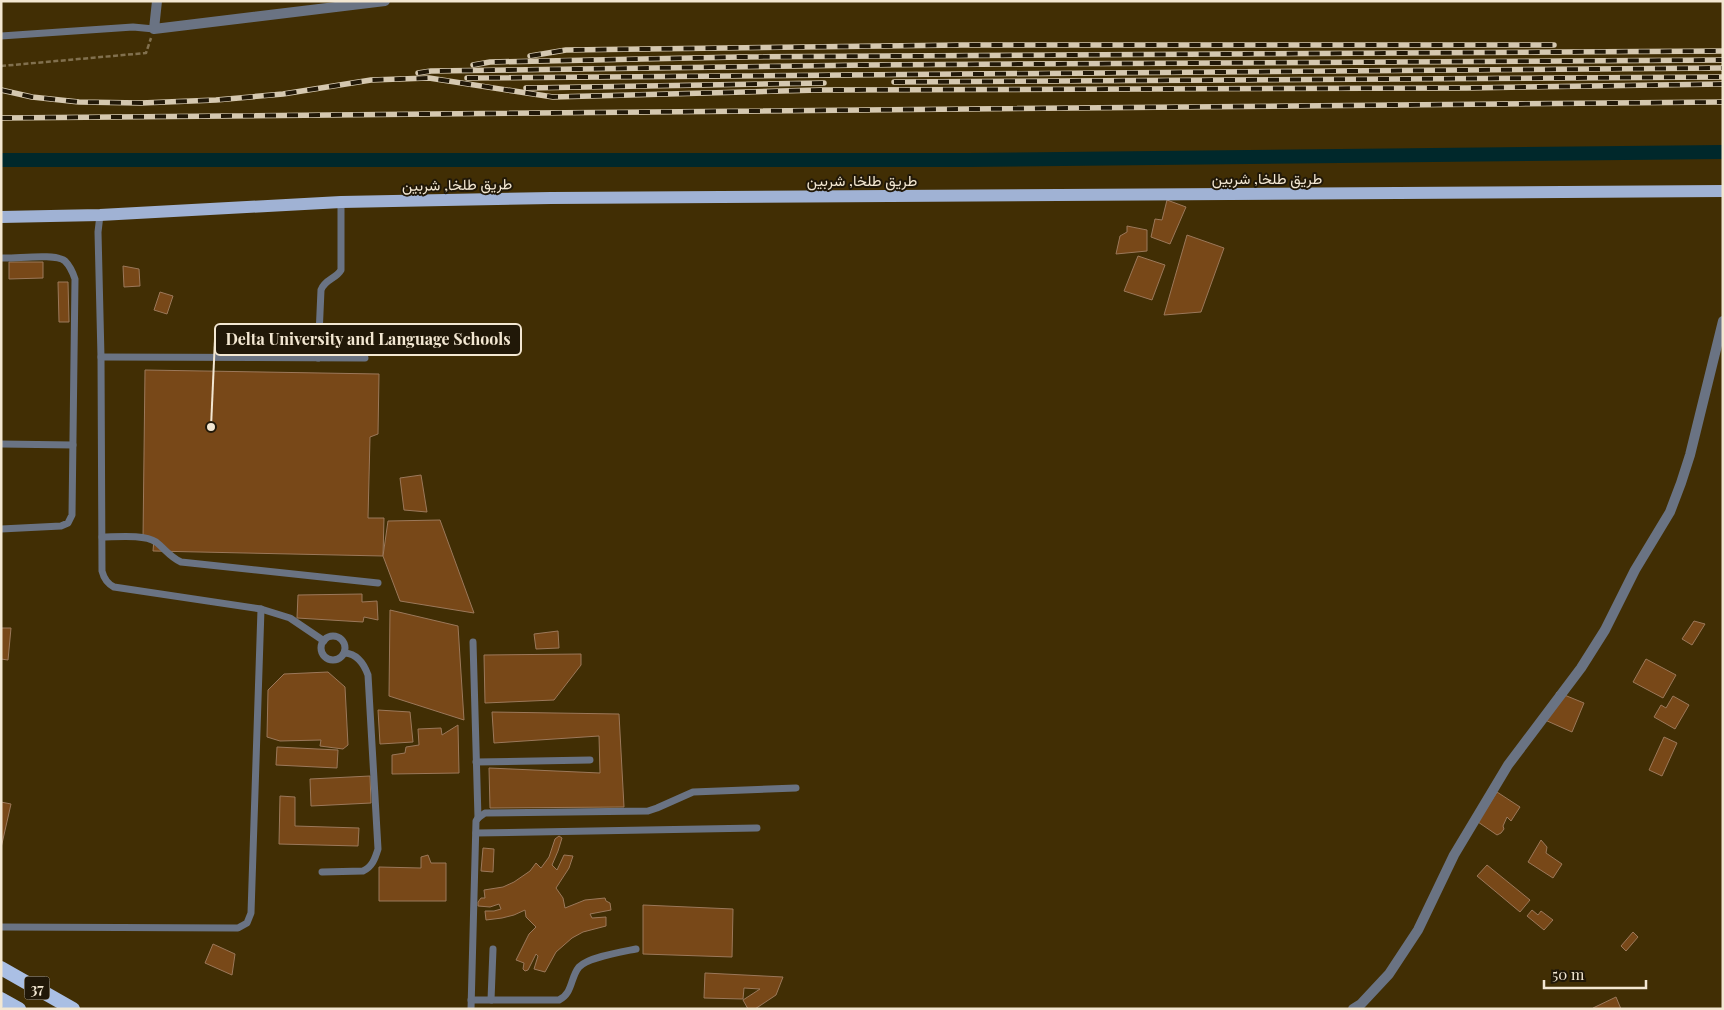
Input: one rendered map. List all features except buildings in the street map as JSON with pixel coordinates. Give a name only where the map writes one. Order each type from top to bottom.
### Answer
[{"type":"highway","name":"37","points":[[1,968],[73,1009]]},
{"type":"highway","name":"37","points":[[1,999],[19,1009]]},
{"type":"main road","name":"طريق طلخا, شربين","points":[[1,217],[100,215],[341,202],[561,198],[1723,191]]},
{"type":"street","points":[[157,1],[154,29],[339,4],[379,2]]},
{"type":"street","points":[[1353,1009],[1361,1004],[1389,974],[1418,930],[1454,855],[1508,765],[1581,668],[1670,512],[1690,455],[1723,321]]},
{"type":"lane","points":[[1,36],[132,27],[154,29]]},
{"type":"lane","points":[[318,358],[321,290],[325,282],[339,274],[341,270],[341,202]]},
{"type":"lane","points":[[100,215],[98,232],[101,357],[102,572],[106,581],[114,587],[261,609],[290,618],[324,640]]},
{"type":"lane","points":[[1,258],[54,257],[65,261],[75,279],[72,515],[68,523],[61,526],[1,529]]},
{"type":"lane","points":[[101,357],[365,358]]},
{"type":"lane","points":[[1,444],[73,445]]},
{"type":"lane","points":[[102,537],[150,539],[172,558],[181,562],[378,583]]},
{"type":"lane","points":[[1,927],[238,928],[247,923],[251,913],[261,609]]},
{"type":"lane","points":[[331,636],[340,638],[345,644],[345,653],[336,661],[327,659],[322,653],[324,640],[331,636]]},
{"type":"lane","points":[[471,1009],[478,818],[473,642]]},
{"type":"lane","points":[[322,872],[363,871],[374,861],[378,850],[368,675],[359,658],[345,653]]},
{"type":"lane","points":[[476,762],[590,760]]},
{"type":"lane","points":[[478,818],[485,814],[648,811],[693,792],[796,788]]},
{"type":"lane","points":[[476,833],[757,828]]},
{"type":"lane","points":[[492,1000],[493,949]]},
{"type":"lane","points":[[471,1000],[559,1000],[568,993],[578,968],[584,964],[636,949]]},
{"type":"path","points":[[1,66],[146,53],[154,29]]},
{"type":"waterway","points":[[1,160],[968,160],[1723,152]]},
{"type":"railway","points":[[530,56],[566,50],[962,45],[1554,45]]},
{"type":"railway","points":[[473,65],[490,62],[740,57],[1723,51]]},
{"type":"railway","points":[[418,73],[431,71],[866,65],[1723,60]]},
{"type":"railway","points":[[467,78],[1723,68]]},
{"type":"railway","points":[[894,82],[1723,77]]},
{"type":"railway","points":[[1,90],[32,97],[79,102],[141,103],[216,100],[283,94],[371,80],[429,78],[553,97],[820,90],[1467,88],[1723,84]]},
{"type":"railway","points":[[526,88],[824,83]]},
{"type":"railway","points":[[1,118],[1723,102]]},
{"type":"place","name":"Delta University and Language Schools","points":[[211,427]]}]
